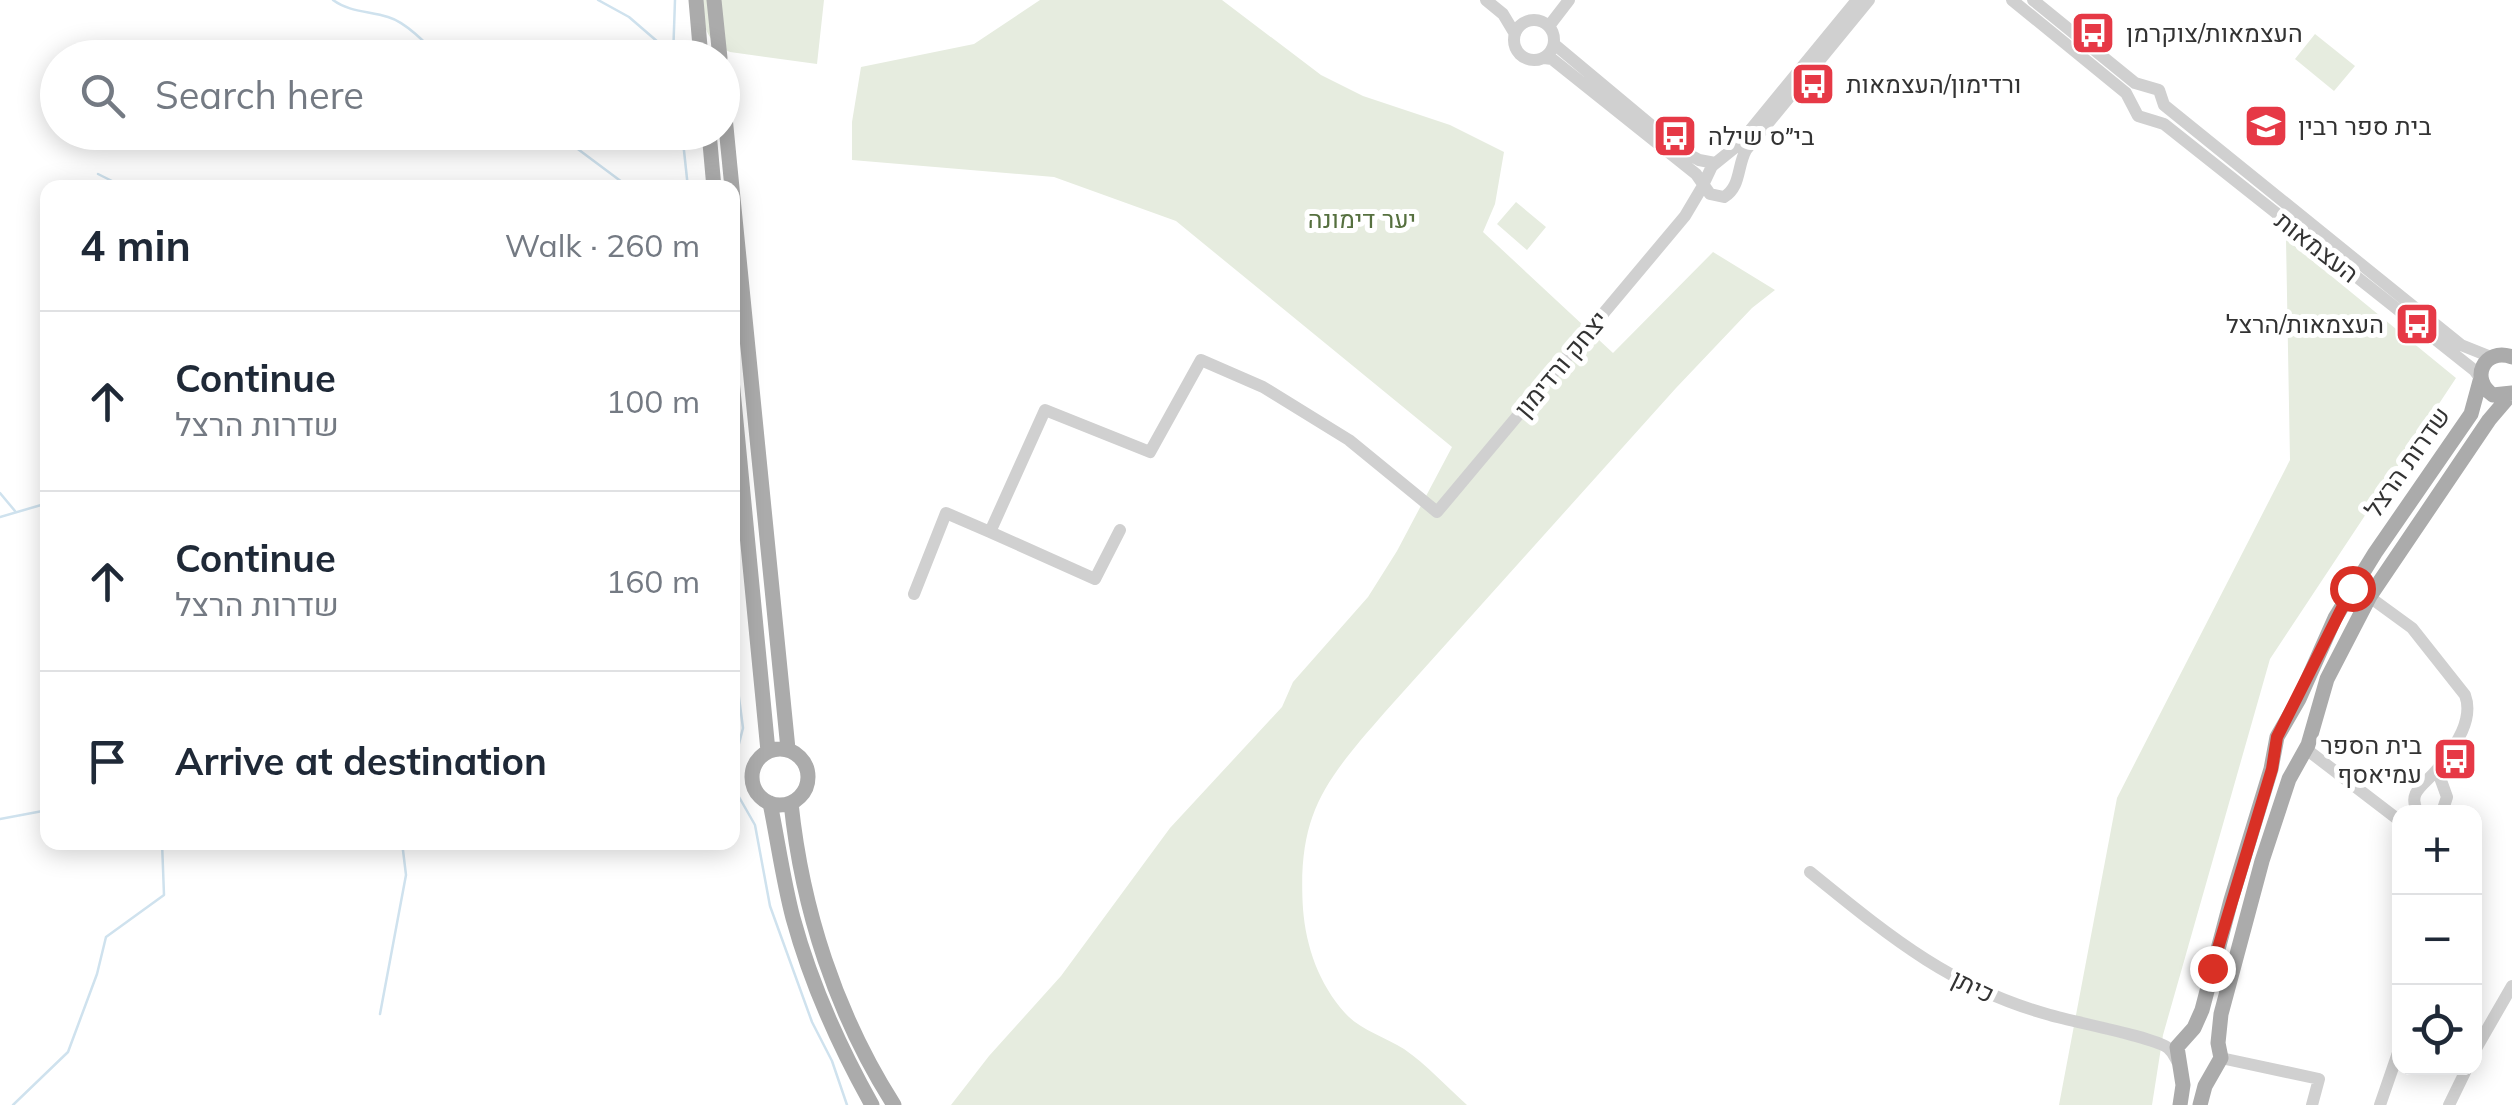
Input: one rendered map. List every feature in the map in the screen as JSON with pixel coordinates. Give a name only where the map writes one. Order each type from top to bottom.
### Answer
[{"type":"main road","points":[[696,0],[699,40]]},
{"type":"main road","points":[[714,0],[718,40]]},
{"type":"main road","points":[[710,150],[713,180]]},
{"type":"main road","points":[[728,150],[731,180]]},
{"type":"main road","points":[[740,268],[788,750]]},
{"type":"main road","name":"שדרות הרצל","points":[[2282,727],[2353,585],[2471,414],[2482,366],[2504,354]]},
{"type":"main road","points":[[2480,380],[2493,395],[2512,393]]},
{"type":"main road","name":"שדרות הרצל","points":[[2310,730],[2327,679],[2370,596],[2489,420],[2512,393]]},
{"type":"main road","points":[[740,462],[768,751]]},
{"type":"main road","points":[[2180,1105],[2182,1085],[2177,1047],[2194,1028],[2202,1010],[2275,749],[2282,727],[2293,720],[2307,724],[2310,730],[2303,754],[2289,779],[2250,905],[2221,1014],[2218,1057],[2200,1105]]},
{"type":"main road","points":[[2275,749],[2282,760],[2303,754]]},
{"type":"main road","points":[[770,803],[791,802],[804,792],[808,775],[802,759],[788,750],[768,751],[754,764],[752,782],[755,791],[770,803],[784,881],[809,970],[839,1042],[872,1105]]},
{"type":"main road","points":[[791,802],[802,877],[826,964],[856,1034],[894,1105]]},
{"type":"main road","points":[[2186,1035],[2202,1032],[2218,1057]]},
{"type":"main road","points":[[2177,1063],[2195,1077],[2218,1057]]},
{"type":"street","points":[[1486,0],[1503,14],[1515,34],[1515,48],[1524,58],[1552,59],[1724,197],[1732,192],[1746,150],[1869,0]]},
{"type":"street","points":[[1498,0],[1528,20],[1540,20],[1548,26],[1554,44],[1544,58]]},
{"type":"street","points":[[1548,26],[1569,0]]},
{"type":"street","points":[[1707,187],[1717,162],[1738,145],[1857,0]]},
{"type":"street","points":[[2012,0],[2132,102],[2138,116],[2159,115],[2164,106],[2159,90],[2143,87],[2033,0]]},
{"type":"street","points":[[1515,34],[1528,20]]},
{"type":"street","points":[[1554,44],[1681,150],[1699,160],[1728,160],[1738,169]]},
{"type":"street","points":[[2132,102],[2143,87]]},
{"type":"street","name":"העצמאות","points":[[2164,106],[2460,345],[2504,354]]},
{"type":"street","name":"העצמאות","points":[[2152,118],[2480,380]]},
{"type":"street","name":"יצחק ורדימון","points":[[990,532],[1045,410],[1150,452],[1201,360],[1263,387],[1348,440],[1437,512],[1707,187]]},
{"type":"street","points":[[914,594],[946,513],[1095,579],[1120,530]]},
{"type":"street","points":[[2353,585],[2412,628],[2466,699],[2440,768],[2414,795],[2414,805]]},
{"type":"street","points":[[2303,754],[2392,815]]},
{"type":"street","points":[[2440,768],[2447,797],[2444,805]]},
{"type":"street","name":"כיתן","points":[[1810,872],[1886,933],[1959,981],[2030,1009],[2163,1045]]},
{"type":"street","points":[[2482,1038],[2512,986]]},
{"type":"street","points":[[2177,1063],[2163,1045],[2186,1035]]},
{"type":"street","points":[[2218,1057],[2319,1080],[2312,1105]]},
{"type":"street","points":[[2380,1105],[2392,1074]]},
{"type":"street","points":[[2449,1105],[2464,1075]]},
{"type":"green space","points":[[701,0],[824,0],[817,64],[740,53],[740,40],[713,40]]},
{"type":"green space","name":"יער דימונה","points":[[1040,0],[1222,0],[1321,75],[1363,96],[1450,125],[1504,152],[1495,204],[1483,232],[1613,353],[1713,252],[1775,290],[1752,308],[1676,388],[1385,712],[1331,779],[1310,823],[1302,876],[1303,909],[1311,951],[1328,990],[1351,1019],[1412,1055],[1467,1105],[951,1105],[1061,976],[1170,828],[1282,707],[1293,682],[1368,597],[1452,447],[1176,221],[1054,177],[852,160],[852,122],[861,67],[974,44]]},
{"type":"green space","points":[[2315,34],[2355,66],[2334,91],[2295,59]]},
{"type":"green space","points":[[1516,202],[1546,227],[1527,250],[1497,224]]},
{"type":"green space","points":[[2286,239],[2456,378],[2270,659],[2163,1035],[2152,1105],[2059,1105],[2117,798],[2290,460]]},
{"type":"waterway","points":[[333,0],[395,20],[422,40]]},
{"type":"waterway","points":[[598,0],[629,17],[656,40]]},
{"type":"waterway","points":[[674,40],[675,0]]},
{"type":"waterway","points":[[579,150],[619,180]]},
{"type":"waterway","points":[[684,150],[687,180]]},
{"type":"waterway","points":[[98,174],[110,180]]},
{"type":"waterway","points":[[0,493],[15,511]]},
{"type":"waterway","points":[[0,517],[40,505]]},
{"type":"waterway","points":[[740,705],[740,740]]},
{"type":"waterway","points":[[740,799],[755,825],[770,906],[847,1105]]},
{"type":"waterway","points":[[0,819],[40,812]]},
{"type":"waterway","points":[[13,1105],[68,1052],[97,974],[106,937],[164,895],[162,850]]},
{"type":"waterway","points":[[380,1014],[406,875],[403,850]]},
{"type":"place","name":"העצמאות/צוקרמן","points":[[2093,33]]},
{"type":"place","name":"ורדימון/העצמאות","points":[[1813,84]]},
{"type":"place","name":"בית ספר רבין","points":[[2266,126]]},
{"type":"place","name":"בי״ס שילה","points":[[1675,136]]},
{"type":"place","name":"העצמאות/הרצל","points":[[2417,324]]},
{"type":"place","name":"בית הספר עמיאסף","points":[[2455,759]]},
{"type":"route","points":[[2212,968],[2272,769],[2277,737],[2352,588]]}]
